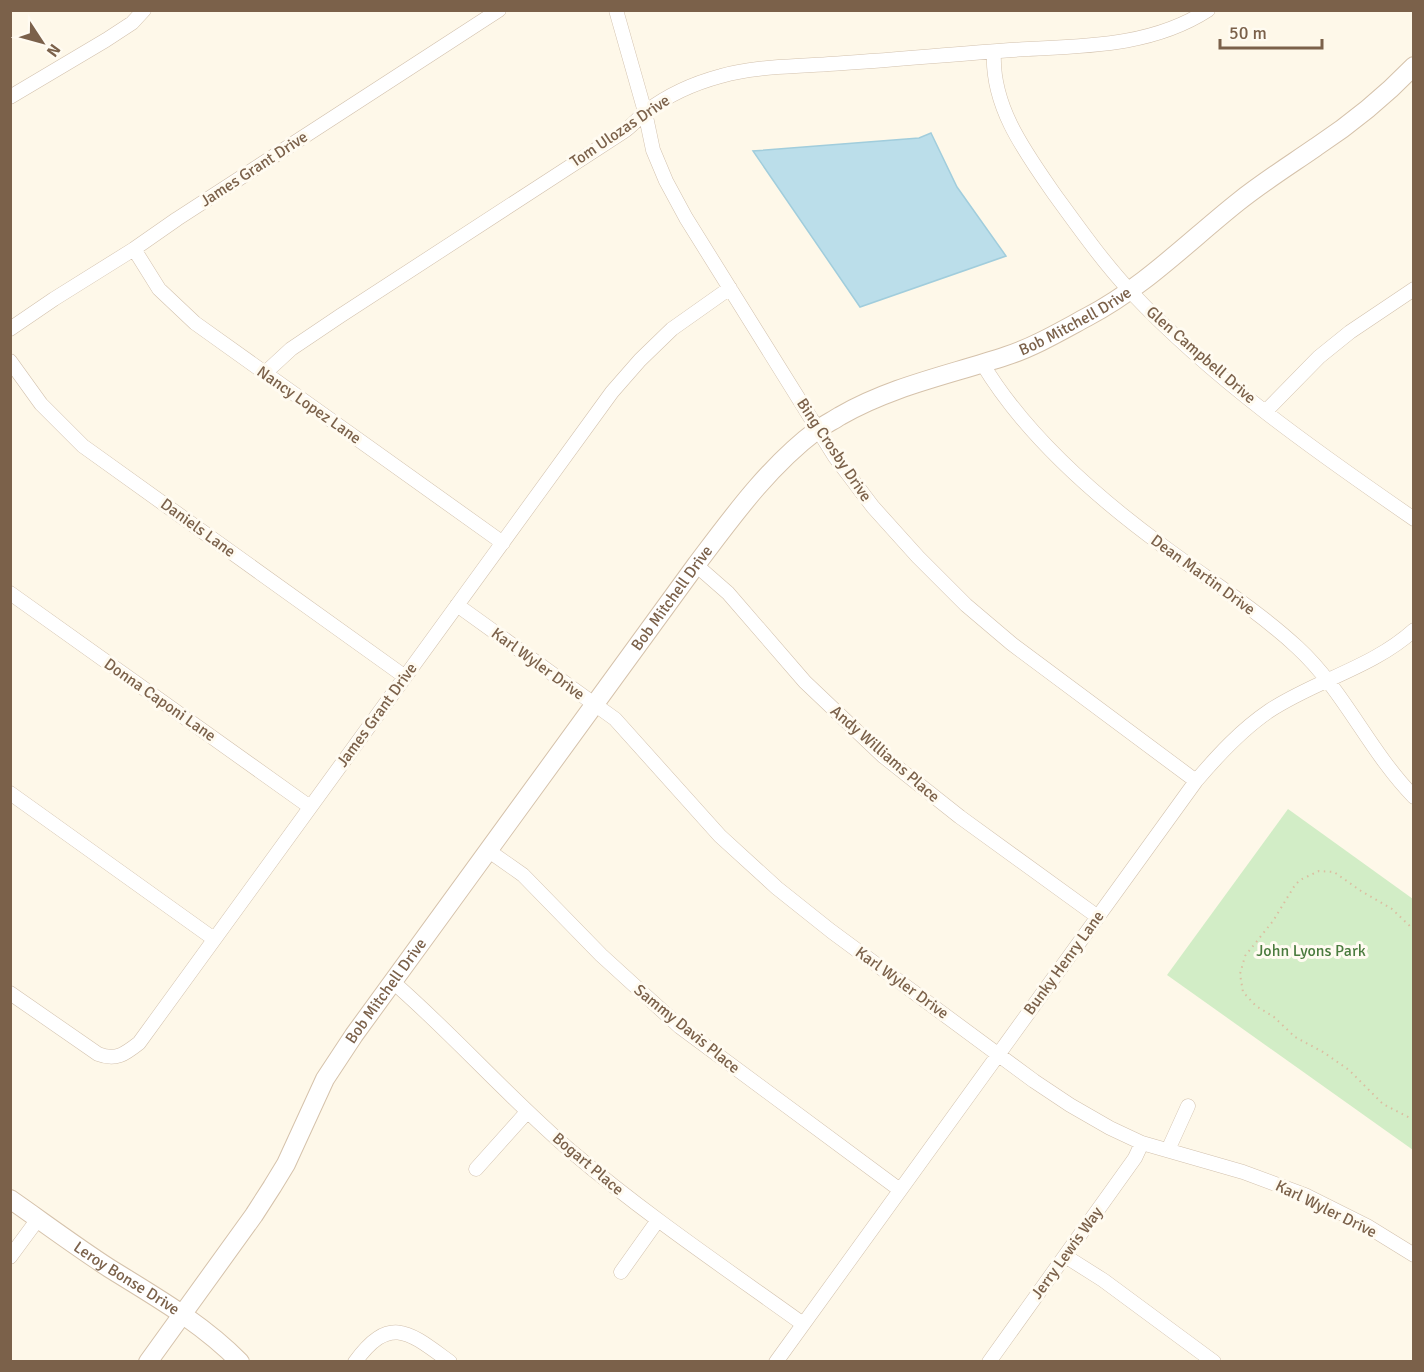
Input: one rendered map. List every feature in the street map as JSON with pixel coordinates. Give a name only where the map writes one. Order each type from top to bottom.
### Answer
[{"type":"street","points":[[10,97],[106,40],[132,23],[144,10]]},
{"type":"street","name":"James Grant Drive","points":[[10,329],[499,10]]},
{"type":"street","name":"Bing Crosby Drive","points":[[616,10],[645,112],[653,150],[666,181],[686,218],[835,457],[873,507],[966,605],[1012,644],[1196,781]]},
{"type":"street","name":"Tom Ulozas Drive","points":[[265,373],[291,349],[623,132],[645,112],[677,93],[705,81],[736,72],[771,68],[1089,46],[1130,40],[1174,29],[1208,10]]},
{"type":"street","name":"Glen Campbell Drive","points":[[994,52],[994,82],[1000,102],[1022,145],[1081,231],[1129,290],[1230,385],[1413,519]]},
{"type":"street","name":"Bob Mitchell Drive","points":[[148,1362],[272,1187],[286,1164],[325,1079],[354,1035],[696,565],[767,474],[817,429],[848,411],[887,393],[1007,356],[1090,316],[1165,264],[1239,201],[1346,126],[1413,66]]},
{"type":"street","name":"Nancy Lopez Lane","points":[[134,249],[147,272],[168,298],[195,323],[502,543]]},
{"type":"street","name":"James Grant Drive","points":[[10,993],[89,1049],[106,1057],[125,1054],[139,1043],[612,393],[640,360],[672,329],[730,288]]},
{"type":"street","points":[[1266,411],[1319,357],[1342,338],[1413,289]]},
{"type":"street","name":"Daniels Lane","points":[[10,361],[41,405],[83,446],[404,676]]},
{"type":"street","name":"Dean Martin Drive","points":[[982,363],[1002,395],[1017,412],[1074,471],[1107,501],[1161,546],[1262,618],[1297,646],[1329,681],[1381,759],[1413,796]]},
{"type":"street","name":"Andy Williams Place","points":[[696,565],[728,593],[806,682],[883,756],[960,817],[1098,917]]},
{"type":"street","name":"Donna Caponi Lane","points":[[10,593],[310,807]]},
{"type":"street","name":"Karl Wyler Drive","points":[[457,605],[615,720],[720,836],[777,888],[998,1055],[1070,1105],[1142,1143],[1243,1172],[1305,1195],[1367,1226],[1413,1255]]},
{"type":"street","name":"Bunky Henry Lane","points":[[776,1362],[1196,781],[1221,752],[1269,711],[1371,660],[1413,630]]},
{"type":"street","points":[[10,793],[214,939]]},
{"type":"street","name":"Sammy Davis Place","points":[[489,850],[523,875],[601,955],[680,1027],[900,1190]]},
{"type":"street","name":"Bogart Place","points":[[393,982],[428,1013],[527,1112],[581,1159],[658,1220],[803,1324]]},
{"type":"street","points":[[1168,1150],[1188,1106]]},
{"type":"street","points":[[476,1169],[527,1112]]},
{"type":"street","name":"Jerry Lewis Way","points":[[989,1362],[1135,1158],[1142,1143]]},
{"type":"street","name":"Leroy Bonse Drive","points":[[10,1199],[181,1315],[218,1342],[240,1362]]},
{"type":"street","points":[[10,1257],[38,1219]]},
{"type":"street","points":[[621,1272],[658,1220]]},
{"type":"street","points":[[1065,1256],[1121,1293],[1214,1362]]},
{"type":"street","points":[[355,1362],[373,1340],[385,1333],[393,1332],[417,1340],[450,1362]]},
{"type":"path","points":[[1413,930],[1392,909],[1361,891],[1340,875],[1328,870],[1319,871],[1295,885],[1273,921],[1245,956],[1240,974],[1243,992],[1256,1006],[1274,1017],[1295,1037],[1323,1052],[1349,1070],[1383,1104],[1413,1120]]},
{"type":"green space","name":"John Lyons Park","points":[[1288,809],[1413,899],[1413,1150],[1167,975]]},
{"type":"water","points":[[931,133],[957,187],[1006,256],[860,307],[753,151],[919,138]]}]
